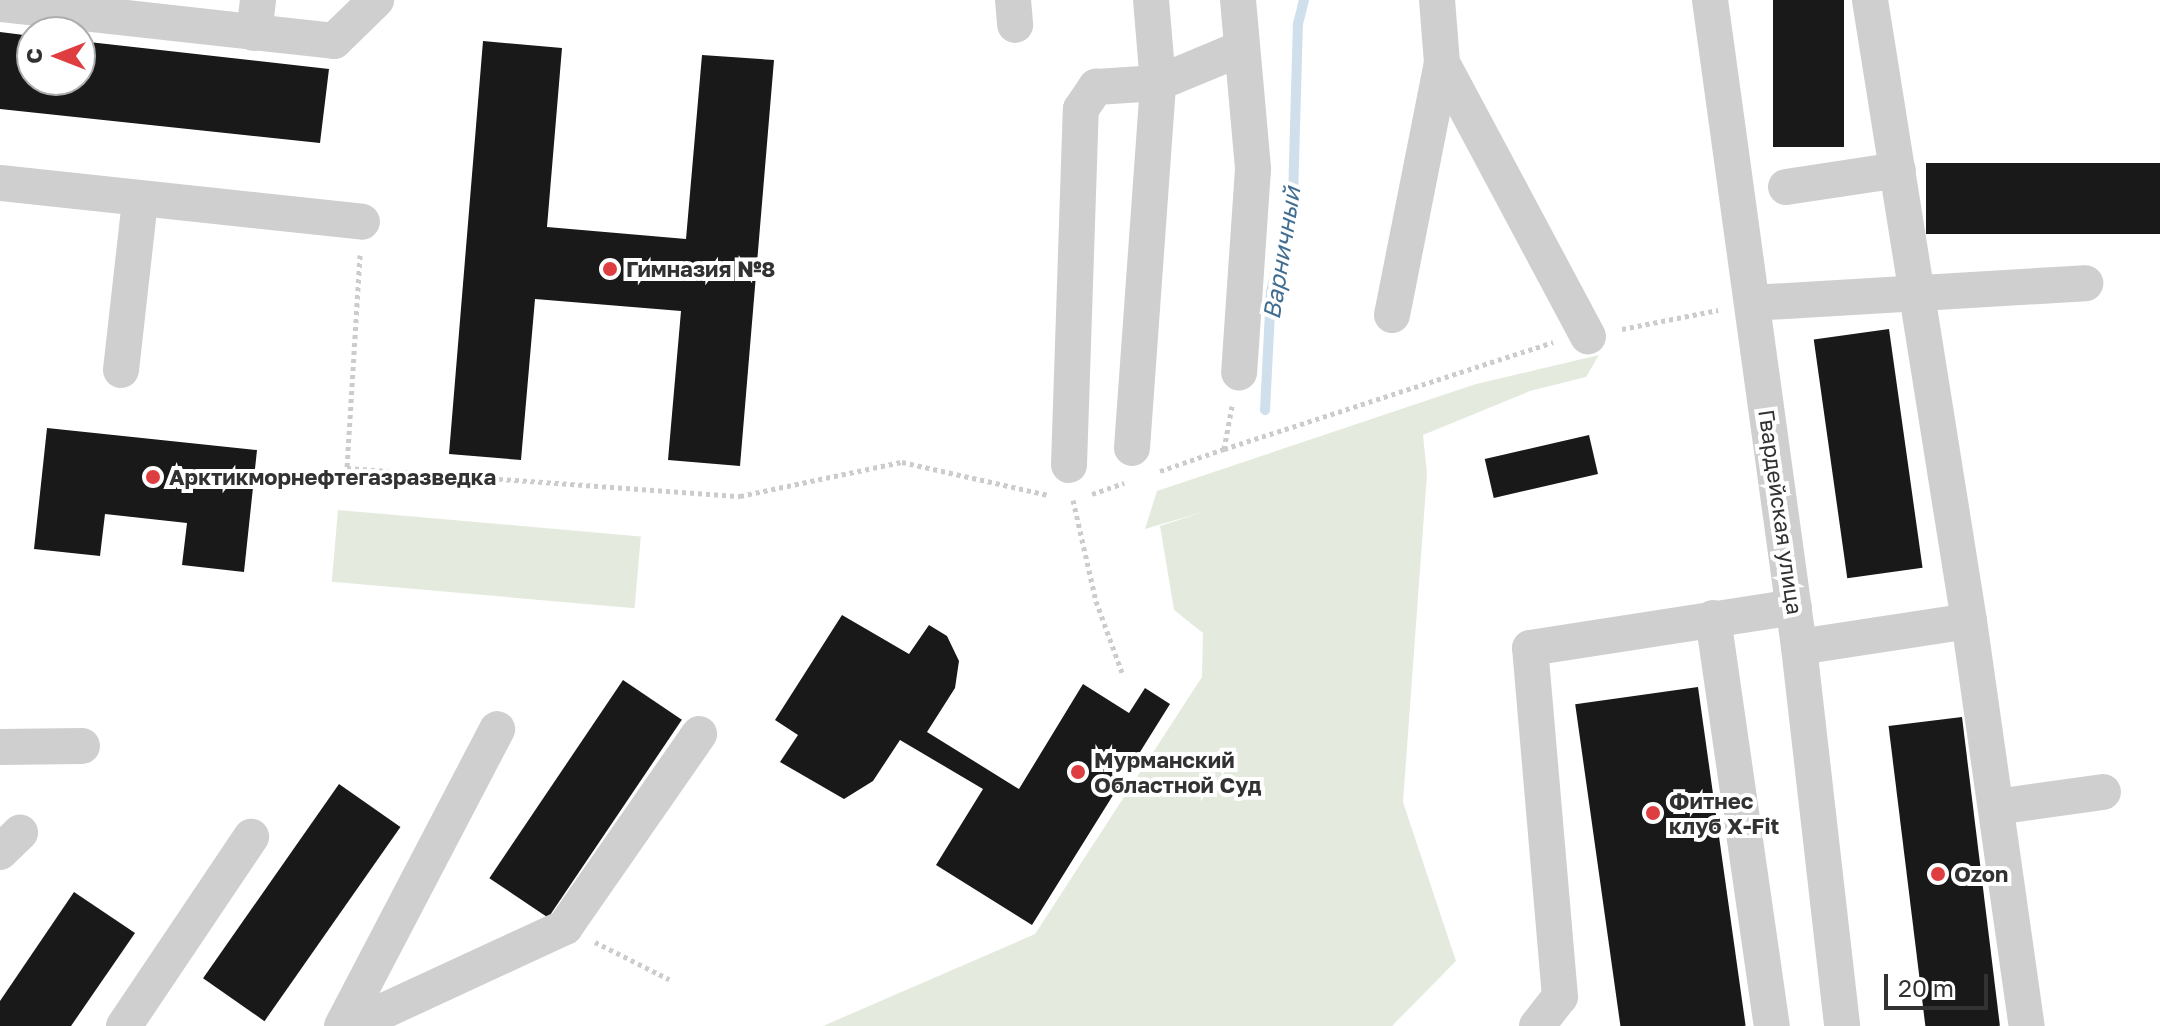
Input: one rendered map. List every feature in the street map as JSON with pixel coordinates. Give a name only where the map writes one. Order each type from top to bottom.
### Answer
[{"type":"street","points":[[0,4],[256,16],[334,41],[376,0]]},
{"type":"street","points":[[1132,448],[1158,83],[1151,0]]},
{"type":"street","points":[[1238,0],[1253,169],[1239,373]]},
{"type":"street","points":[[1392,315],[1442,63],[1437,0]]},
{"type":"street","name":"Гвардейская улица","points":[[1710,0],[1794,607],[1842,1026]]},
{"type":"street","points":[[1870,0],[1919,290],[2027,1026]]},
{"type":"street","points":[[1069,465],[1081,109],[1096,87],[1158,83],[1242,48]]},
{"type":"street","points":[[1442,63],[1588,336]]},
{"type":"street","points":[[1786,187],[1898,170]]},
{"type":"street","points":[[0,183],[362,222]]},
{"type":"street","points":[[121,370],[140,200]]},
{"type":"street","points":[[1752,303],[1919,290],[2085,283]]},
{"type":"street","points":[[1537,1026],[1560,997],[1530,648],[1794,607]]},
{"type":"street","points":[[1713,618],[1772,1026]]},
{"type":"street","points":[[1799,647],[1969,621]]},
{"type":"street","points":[[342,1026],[497,729]]},
{"type":"street","points":[[351,1026],[565,927],[699,734]]},
{"type":"street","points":[[0,747],[82,746]]},
{"type":"street","points":[[1996,807],[2103,792]]},
{"type":"street","points":[[124,1026],[251,837]]},
{"type":"path","points":[[362,222],[347,468],[740,496],[902,462],[1073,500],[1096,601],[1123,675]]},
{"type":"path","points":[[1239,373],[1224,449],[1524,348],[1752,303]]},
{"type":"path","points":[[565,927],[669,979]]},
{"type":"shaded area","points":[[1599,355],[1586,377],[1530,391],[1423,435],[1427,474],[1403,802],[1456,961],[1392,1026],[823,1026],[1035,934],[1202,677],[1203,633],[1174,610],[1160,526],[1206,511],[1145,529],[1157,491],[1476,384]]},
{"type":"shaded area","points":[[338,510],[641,536],[635,608],[332,582]]},
{"type":"building","points":[[1773,0],[1844,0],[1844,147],[1773,147]]},
{"type":"building","points":[[0,32],[16,34],[16,96],[96,96],[96,43],[329,69],[320,143],[0,109]]},
{"type":"building","name":"Гимназия №8","points":[[483,41],[562,48],[547,227],[686,239],[702,55],[774,60],[740,466],[668,460],[681,311],[535,299],[521,460],[449,454]]},
{"type":"building","points":[[1926,163],[2160,163],[2160,234],[1926,234]]},
{"type":"building","points":[[1889,329],[1923,568],[1847,578],[1814,340]]},
{"type":"building","points":[[47,428],[257,450],[244,572],[182,565],[187,523],[105,514],[100,556],[34,549]]},
{"type":"building","points":[[1589,435],[1598,474],[1494,498],[1485,459]]},
{"type":"building","name":"Мурманский Областной Суд","points":[[842,615],[909,654],[929,625],[947,636],[959,661],[955,688],[927,732],[1019,789],[1083,684],[1129,713],[1145,688],[1170,704],[1032,925],[936,865],[983,789],[900,740],[873,781],[844,799],[780,762],[798,735],[775,720]]},
{"type":"building","points":[[623,680],[682,720],[548,918],[489,878]]},
{"type":"building","name":"Фитнес клуб X-Fit","points":[[1698,687],[1746,1026],[1620,1026],[1575,704]]},
{"type":"building","points":[[1962,717],[2000,1026],[1925,1026],[1889,726]]},
{"type":"building","points":[[339,784],[400,827],[264,1021],[203,978]]},
{"type":"building","points":[[74,892],[135,933],[71,1026],[0,1026],[0,1001]]},
{"type":"waterway","name":"Варничный","points":[[1265,410],[1271,292],[1293,199],[1298,24],[1304,0]]},
{"type":"place","name":"Гимназия №8","points":[[610,269]]},
{"type":"place","name":"Арктикморнефтегазразведка","points":[[153,477]]},
{"type":"place","name":"Мурманский Областной Суд","points":[[1078,772]]},
{"type":"place","name":"Фитнес клуб X-Fit","points":[[1653,813]]},
{"type":"place","name":"Ozon","points":[[1938,874]]}]
